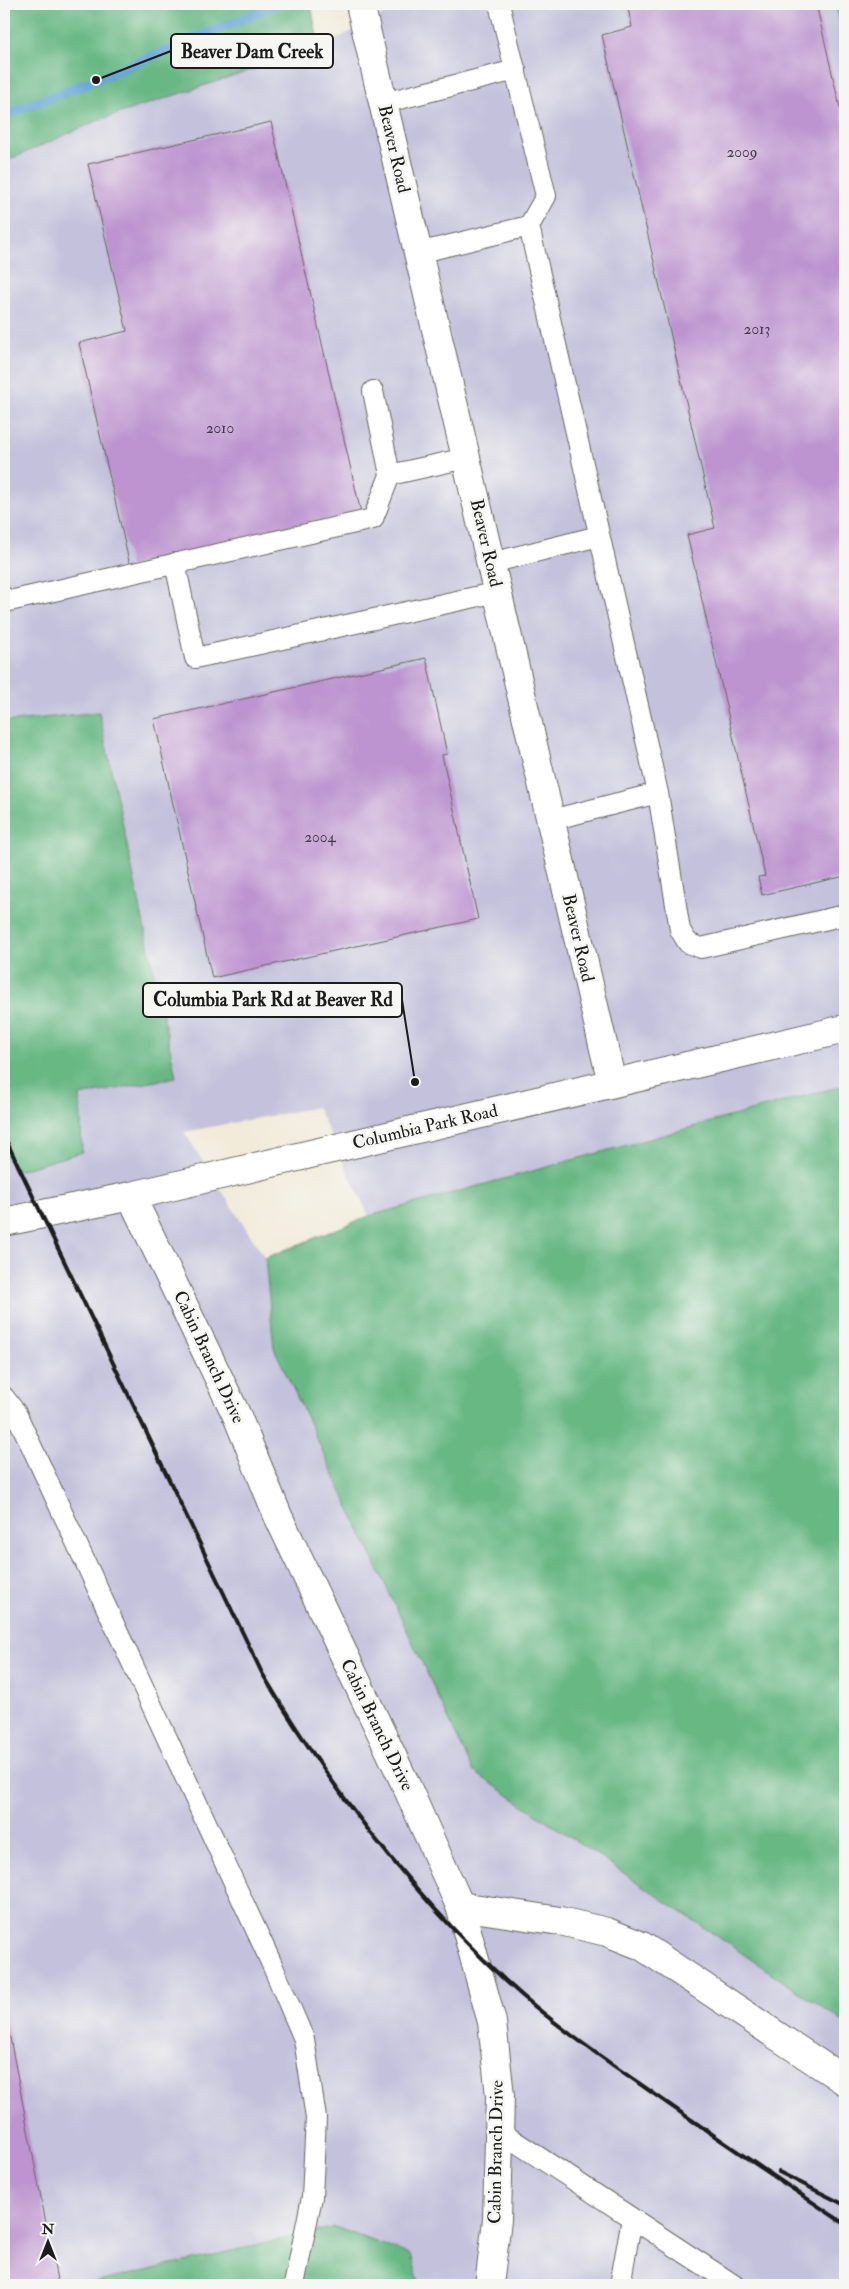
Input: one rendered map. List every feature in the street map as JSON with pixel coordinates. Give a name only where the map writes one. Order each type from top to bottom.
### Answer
[{"type":"street","name":"Beaver Road","points":[[361,7],[612,1083]]},
{"type":"street","name":"Columbia Park Road","points":[[4,1222],[130,1196],[845,1029]]},
{"type":"street","name":"Cabin Branch Drive","points":[[130,1196],[233,1407],[278,1516],[406,1785],[460,1906],[492,2022],[500,2096],[497,2220],[489,2285]]},
{"type":"street","points":[[460,1906],[560,1921],[607,1932],[642,1946],[845,2081]]},
{"type":"lane","points":[[499,4],[546,196],[529,226],[658,793],[680,930],[688,943],[701,948],[845,915]]},
{"type":"lane","points":[[383,103],[516,70]]},
{"type":"lane","points":[[418,254],[529,226]]},
{"type":"lane","points":[[4,597],[5,602],[373,519],[390,475],[373,390]]},
{"type":"lane","points":[[390,475],[466,458]]},
{"type":"lane","points":[[490,563],[599,536]]},
{"type":"lane","points":[[175,563],[195,658],[498,592]]},
{"type":"lane","points":[[551,820],[658,793]]},
{"type":"lane","points":[[4,1397],[20,1422],[262,1942],[304,2039],[316,2118],[312,2197],[294,2285]]},
{"type":"lane","points":[[499,2131],[734,2285]]},
{"type":"lane","points":[[620,2285],[632,2218]]},
{"type":"shaded area","points":[[404,4],[835,4],[845,39],[845,1085],[369,1216],[317,1107],[184,1132],[265,1258],[274,1348],[473,1771],[845,2023],[845,2285],[420,2285],[411,2255],[335,2227],[85,2285],[4,2285],[4,1152],[14,1172],[79,1096],[176,1077],[99,712],[4,722],[4,162],[99,120],[319,48]]},
{"type":"green space","points":[[4,4],[311,4],[319,48],[99,120],[4,162]]},
{"type":"green space","points":[[835,4],[845,4],[845,39]]},
{"type":"green space","points":[[99,712],[176,1077],[80,1096],[82,1152],[14,1172],[4,1152],[4,722]]},
{"type":"green space","points":[[845,1085],[845,2023],[473,1771],[274,1348],[265,1258],[369,1216]]},
{"type":"green space","points":[[335,2227],[411,2255],[420,2285],[85,2285]]},
{"type":"building","points":[[627,4],[816,4],[845,129],[845,876],[762,895],[758,877],[765,876],[687,535],[715,528],[602,35],[632,27]]},
{"type":"building","points":[[271,122],[361,513],[130,566],[79,343],[127,331],[88,164]]},
{"type":"building","points":[[426,658],[447,754],[442,755],[478,919],[212,978],[154,719]]},
{"type":"building","points":[[5,2012],[58,2285],[4,2285]]},
{"type":"waterway","points":[[4,115],[96,80],[278,4]]},
{"type":"railway","points":[[4,1136],[262,1673],[315,1756],[373,1836],[437,1912],[471,1948],[539,2009],[623,2072],[845,2224]]},
{"type":"railway","points":[[779,2172],[845,2205]]},
{"type":"place","name":"Beaver Dam Creek","points":[[96,80]]},
{"type":"place","name":"Columbia Park Rd at Beaver Rd","points":[[415,1082]]}]
